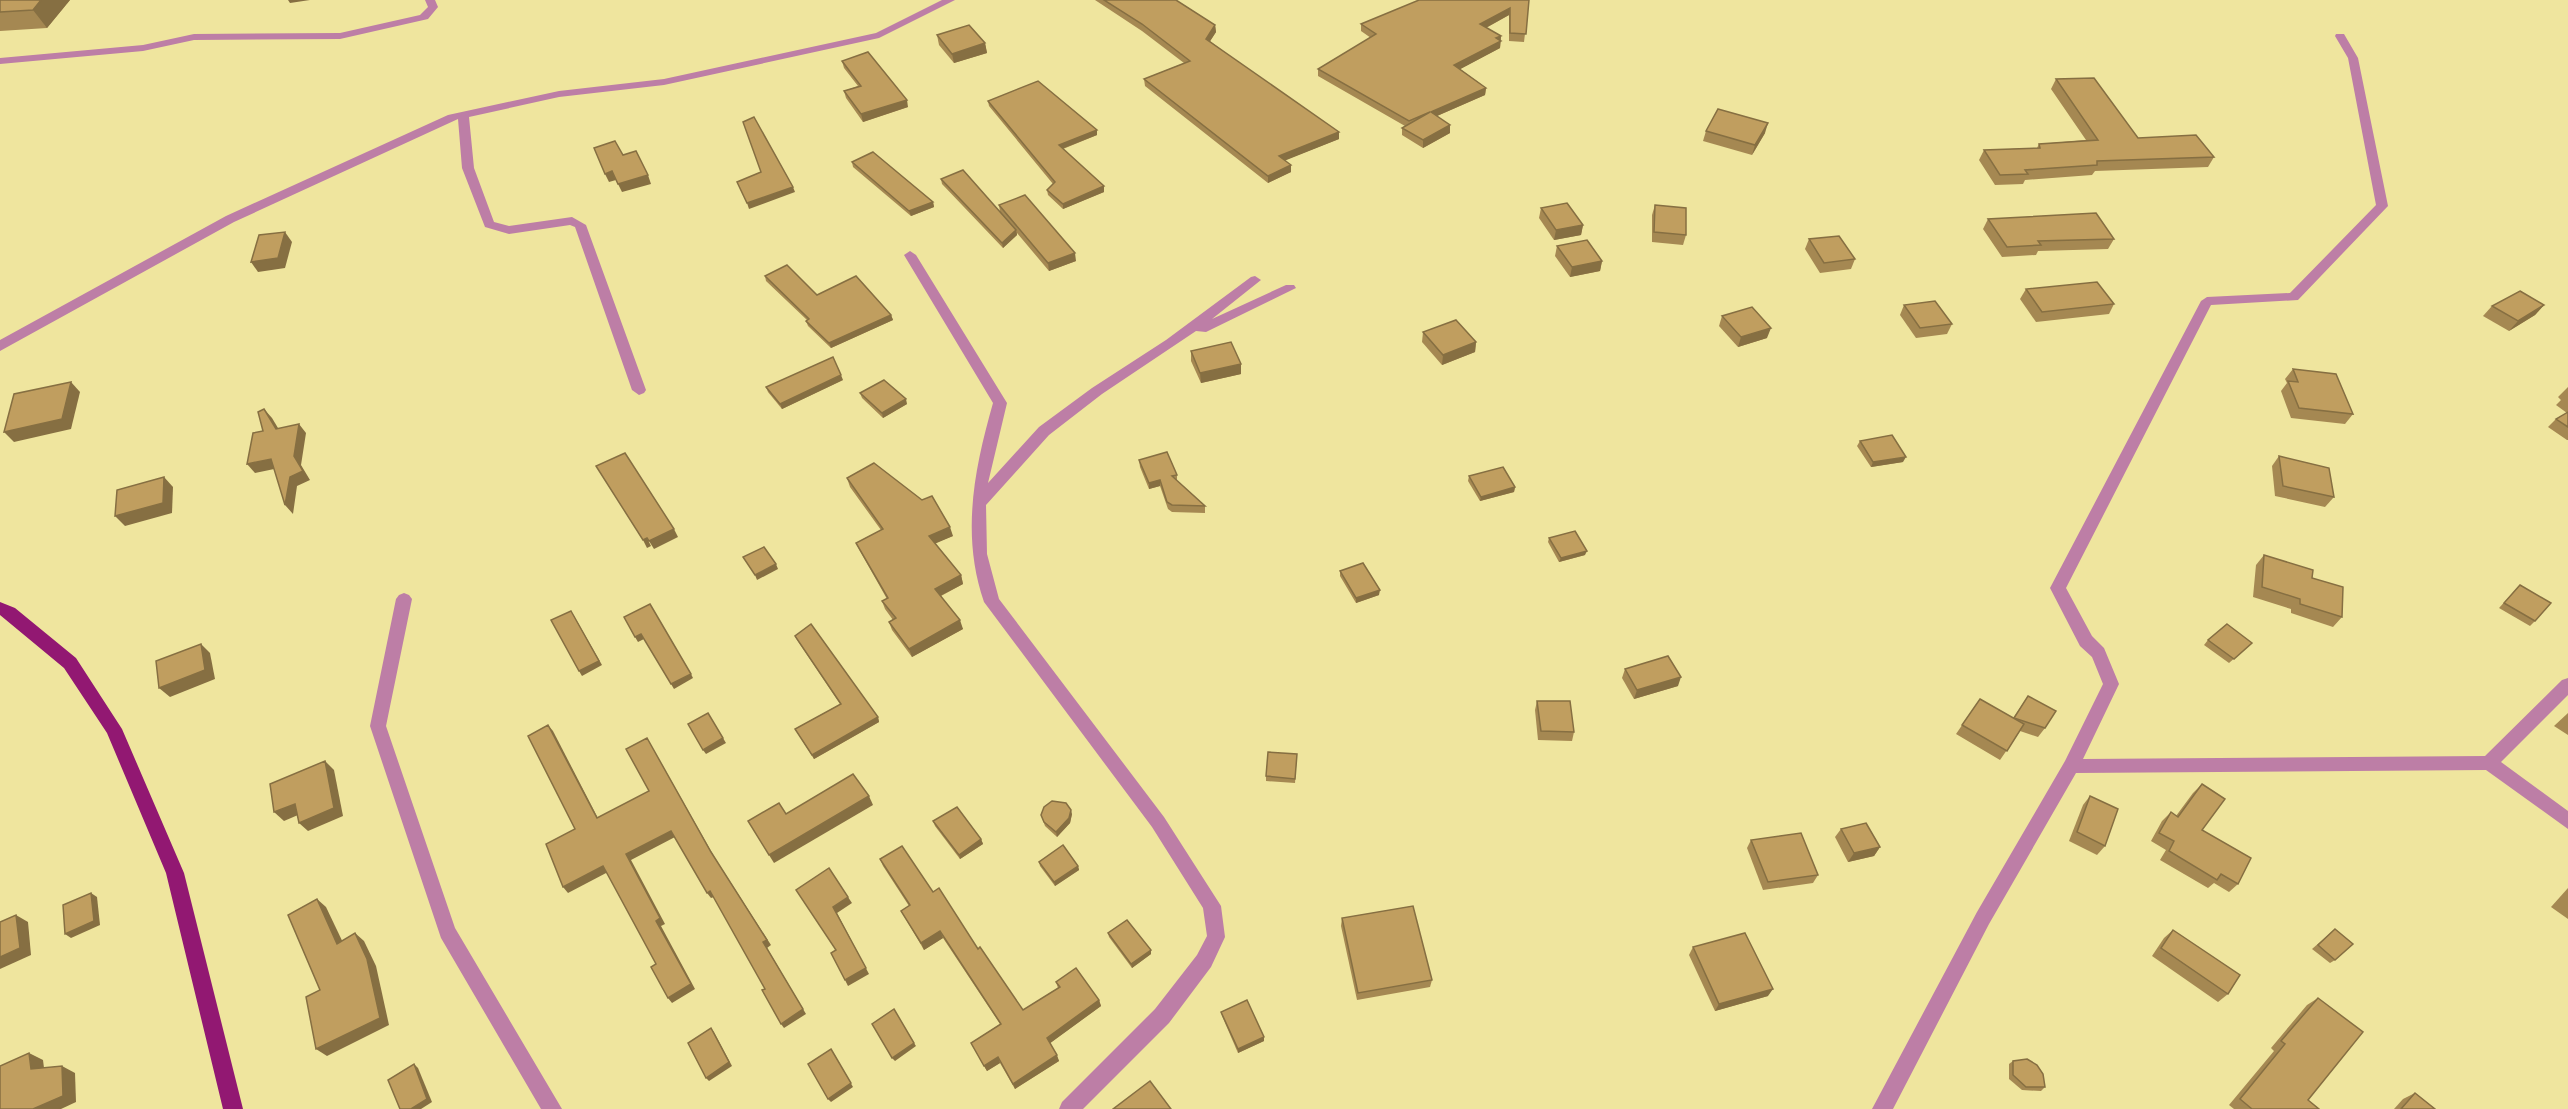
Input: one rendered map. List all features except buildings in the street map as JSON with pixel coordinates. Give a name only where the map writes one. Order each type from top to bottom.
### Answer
[{"type":"main road","points":[[0,608],[10,612],[70,663],[114,729],[175,873],[233,1109]]},
{"type":"street","points":[[0,61],[143,48],[194,37],[340,36],[424,17],[433,7],[430,0]]},
{"type":"street","points":[[0,346],[230,219],[452,117],[559,94],[664,82],[879,35],[950,0]]},
{"type":"street","points":[[1882,1109],[1983,918],[2071,766],[2111,684],[2098,653],[2086,641],[2058,588],[2206,301],[2294,297],[2382,206],[2353,58],[2340,36]]},
{"type":"street","points":[[463,115],[468,168],[489,224],[509,230],[572,221],[580,225],[639,390]]},
{"type":"street","points":[[910,255],[1000,403],[992,429],[980,502],[977,542],[982,580],[992,602],[1103,746],[1158,822],[1212,906],[1216,937],[1204,961],[1162,1016],[1069,1109]]},
{"type":"street","points":[[980,502],[1044,431],[1096,391],[1171,343],[1255,280]]},
{"type":"street","points":[[1171,343],[1290,288]]},
{"type":"street","points":[[404,599],[378,726],[447,932],[552,1109]]},
{"type":"street","points":[[2489,763],[2568,685]]},
{"type":"street","points":[[2071,766],[2489,763],[2568,821]]}]
